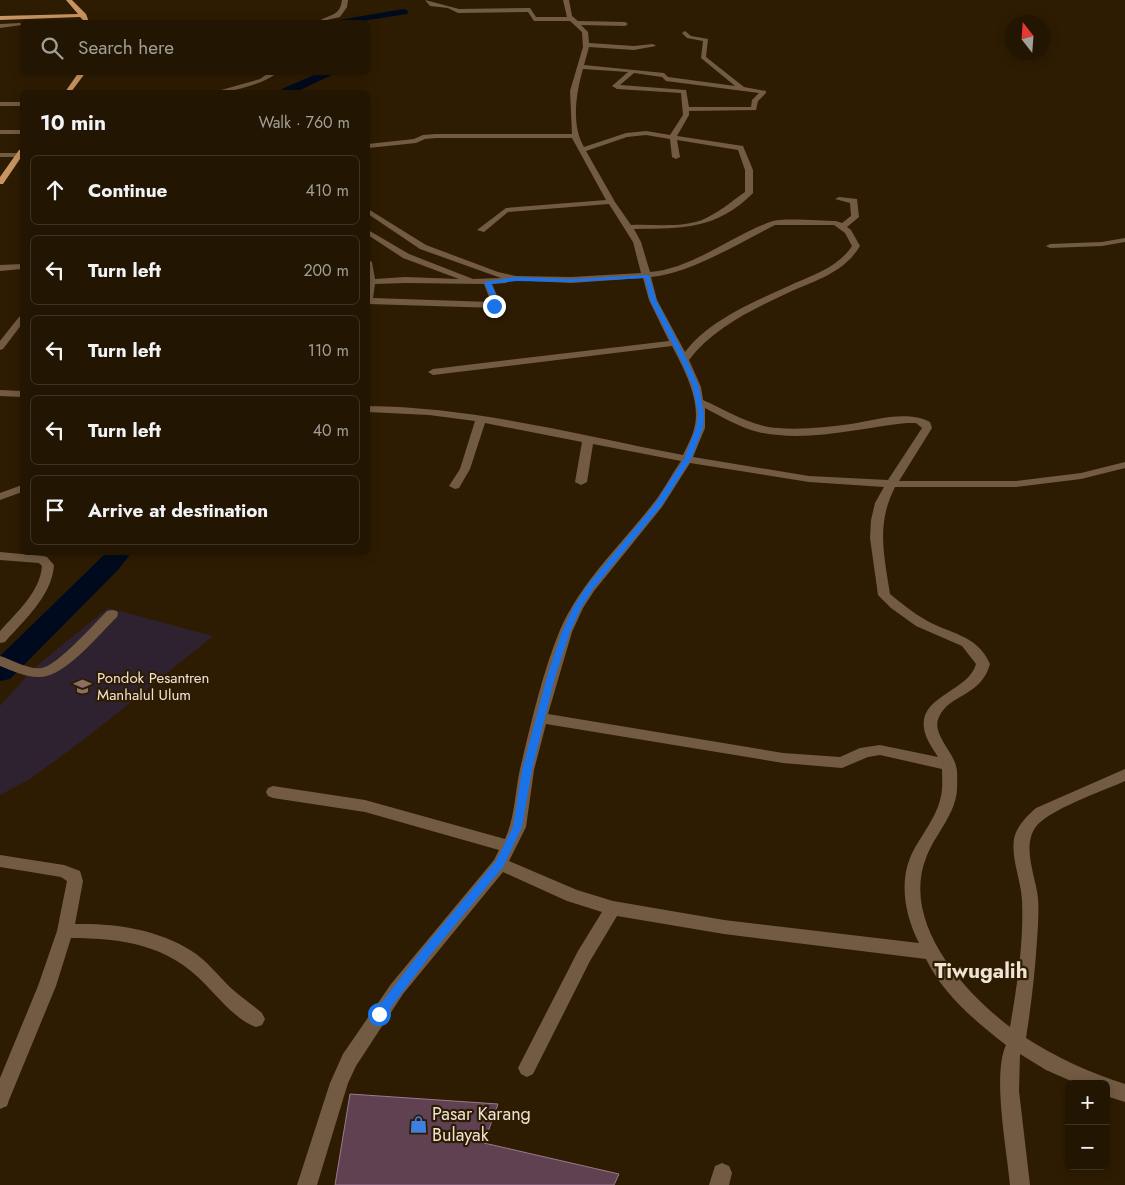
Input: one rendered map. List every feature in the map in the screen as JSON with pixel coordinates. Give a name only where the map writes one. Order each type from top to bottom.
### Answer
[{"type":"main road","points":[[69,0],[87,20]]},
{"type":"main road","points":[[0,18],[84,15]]},
{"type":"main road","points":[[69,90],[80,75]]},
{"type":"main road","points":[[0,182],[20,155]]},
{"type":"street","points":[[326,20],[338,16],[344,7],[345,0]]},
{"type":"street","points":[[428,0],[432,5],[451,7],[457,11],[530,10],[533,18],[536,19],[626,24]]},
{"type":"street","points":[[307,1185],[339,1083],[349,1060],[397,989],[500,864],[518,827],[527,770],[551,677],[566,632],[577,608],[590,588],[658,505],[688,459],[700,428],[700,402],[684,360],[653,300],[648,276],[637,242],[611,202],[576,136],[573,121],[573,91],[586,45],[585,32],[573,21],[567,10],[566,0]]},
{"type":"street","points":[[0,26],[20,25]]},
{"type":"street","points":[[685,33],[689,37],[706,40],[703,57],[743,90]]},
{"type":"street","points":[[586,45],[634,48],[653,46]]},
{"type":"street","points":[[581,67],[633,70],[664,75],[666,78],[764,92],[756,100],[754,108],[685,109]]},
{"type":"street","points":[[633,70],[615,87],[683,90],[685,109],[683,121],[673,136],[676,157]]},
{"type":"street","points":[[224,90],[262,80],[271,75]]},
{"type":"street","points":[[0,104],[20,104]]},
{"type":"street","points":[[0,132],[20,132]]},
{"type":"street","points":[[582,150],[635,134],[673,136],[740,148],[745,155],[751,187],[749,193],[701,223],[629,227]]},
{"type":"street","points":[[370,146],[416,141],[423,137],[436,136],[576,136]]},
{"type":"street","points":[[0,155],[20,154]]},
{"type":"street","points":[[839,199],[854,201],[855,218],[842,227]]},
{"type":"street","points":[[481,230],[506,210],[611,202]]},
{"type":"street","points":[[370,212],[423,247],[495,274],[516,279]]},
{"type":"street","points":[[370,302],[433,293],[476,282],[516,279],[571,280],[648,276],[682,267],[771,224],[827,222],[842,227],[850,234],[856,246],[853,252],[840,265],[744,311],[697,342],[684,360]]},
{"type":"street","points":[[370,233],[406,256],[476,282]]},
{"type":"street","points":[[1050,246],[1102,244],[1125,240]]},
{"type":"street","points":[[0,268],[20,267]]},
{"type":"street","points":[[370,275],[370,292]]},
{"type":"street","points":[[371,282],[496,305],[498,304],[487,282]]},
{"type":"street","points":[[0,347],[20,322]]},
{"type":"street","points":[[433,372],[560,358],[674,342]]},
{"type":"street","points":[[0,394],[20,394]]},
{"type":"street","points":[[700,402],[747,425],[780,432],[802,432],[906,420],[921,421],[926,424],[927,428],[881,503],[877,520],[876,538],[884,595],[921,623],[967,643],[983,664],[980,675],[970,686],[941,704],[931,718],[931,730],[949,765],[949,792],[947,801],[926,842],[913,877],[915,911],[918,925],[930,952],[971,1005],[1038,1056],[1091,1080]]},
{"type":"street","points":[[370,409],[428,412],[481,419],[785,476],[891,484],[1016,484],[1081,476],[1125,465]]},
{"type":"street","points":[[455,486],[465,469],[481,419]]},
{"type":"street","points":[[581,482],[588,440]]},
{"type":"street","points":[[0,497],[20,489]]},
{"type":"street","points":[[0,556],[43,560],[49,569],[45,583],[0,639]]},
{"type":"street","points":[[2,662],[38,672],[47,672],[54,668],[112,614]]},
{"type":"street","points":[[540,718],[783,758],[842,763],[865,752],[880,750],[949,765]]},
{"type":"street","points":[[1020,1185],[1010,1091],[1011,1054],[1017,1041],[1028,968],[1030,900],[1023,859],[1022,838],[1030,823],[1041,812],[1125,775]]},
{"type":"street","points":[[273,792],[365,806],[509,846]]},
{"type":"street","points":[[0,861],[64,871],[75,878],[65,931],[38,1012],[0,1100]]},
{"type":"street","points":[[500,864],[573,896],[613,908],[724,927],[930,952]]},
{"type":"street","points":[[526,1068],[584,956],[613,908]]},
{"type":"street","points":[[65,931],[107,932],[150,942],[178,952],[202,969],[256,1019]]},
{"type":"street","points":[[1110,1087],[1125,1093]]},
{"type":"shaded area","name":"Pondok Pesantren Manhalul Ulum","points":[[108,608],[213,636],[91,734],[30,779],[0,795],[0,706],[34,668]]},
{"type":"building","name":"Pasar Karang Bulayak","points":[[350,1094],[498,1104],[484,1143],[619,1174],[614,1185],[335,1185]]},
{"type":"waterway","points":[[352,20],[403,12]]},
{"type":"waterway","points":[[292,90],[325,75]]},
{"type":"waterway","points":[[0,672],[117,555]]},
{"type":"place","name":"Pondok Pesantren Manhalul Ulum","points":[[83,687]]},
{"type":"place","name":"Pasar Karang Bulayak","points":[[418,1124]]},
{"type":"district","name":"Tiwugalih","points":[[981,971]]},
{"type":"route","points":[[379,1014],[428,950],[500,864],[518,827],[527,770],[551,677],[566,632],[577,608],[590,588],[658,505],[688,459],[700,428],[700,402],[696,387],[653,300],[648,276],[571,280],[516,279],[487,282],[498,304],[494,306]]}]
